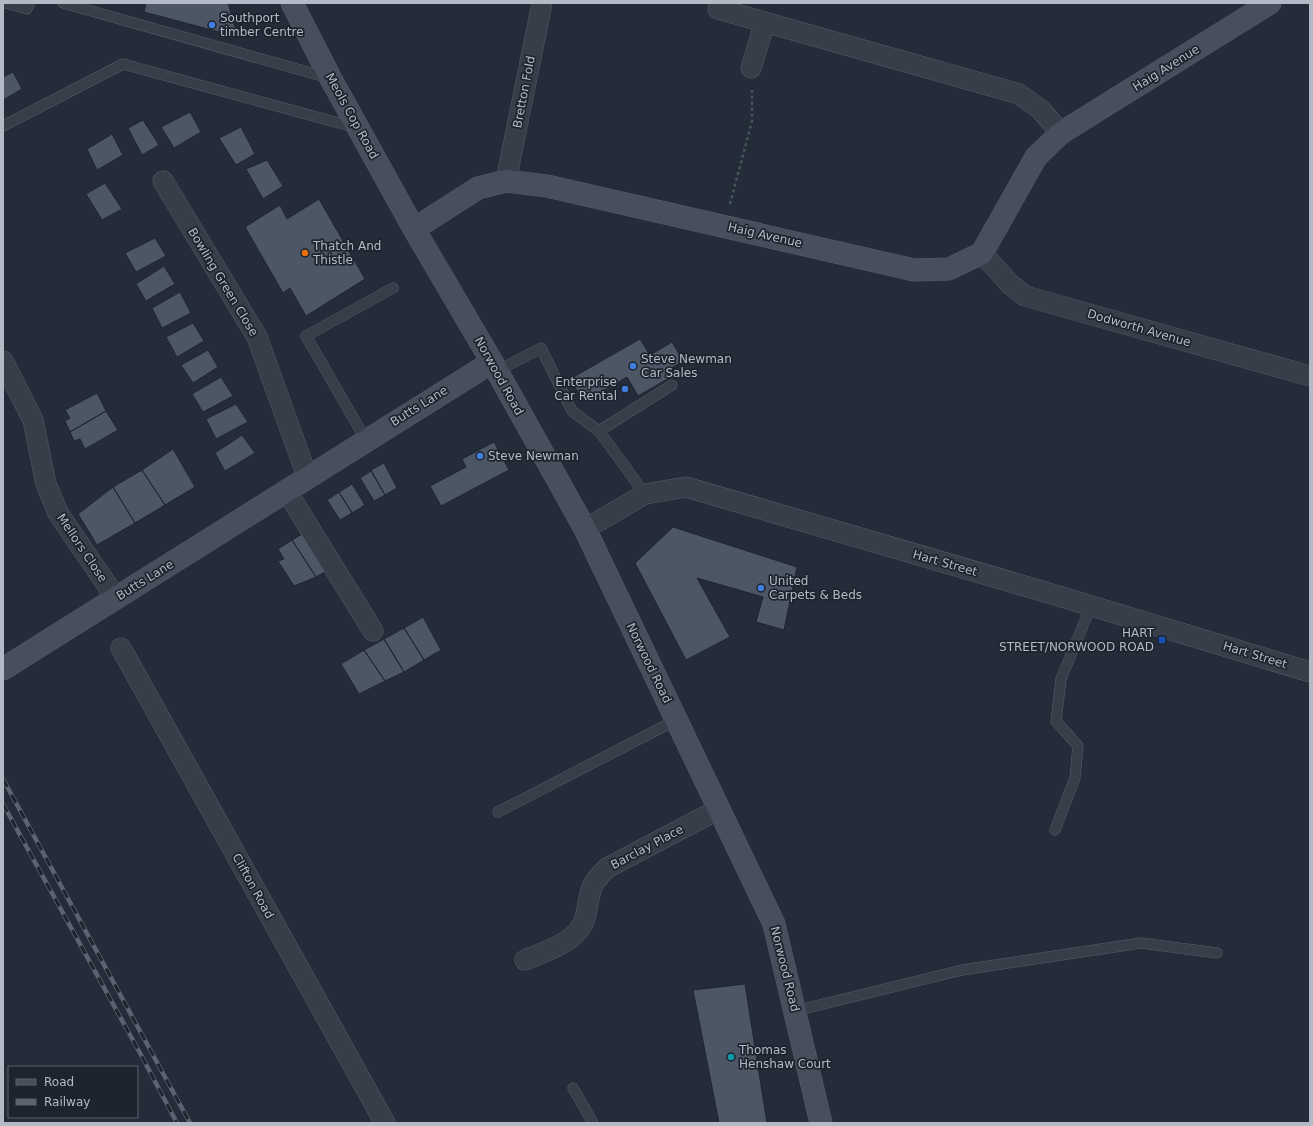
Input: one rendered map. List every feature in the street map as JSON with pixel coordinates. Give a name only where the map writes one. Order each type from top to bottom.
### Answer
[{"type":"street","name":"Meols Cop Road","points":[[292,3],[331,79],[414,229]]},
{"type":"street","name":"Bretton Fold","points":[[506,181],[542,3]]},
{"type":"street","name":"Haig Avenue","points":[[414,229],[478,188],[506,181],[547,186],[914,270],[949,269],[982,253],[1036,157],[1061,132],[1270,3]]},
{"type":"street","points":[[718,9],[1019,94],[1040,109],[1061,132]]},
{"type":"street","points":[[751,68],[765,22]]},
{"type":"street","name":"Bowling Green Close","points":[[162,182],[257,337],[307,476]]},
{"type":"street","name":"Norwood Road","points":[[414,229],[494,366],[585,529],[774,924],[821,1123]]},
{"type":"street","name":"Dodworth Avenue","points":[[982,253],[1010,284],[1026,296],[1310,376]]},
{"type":"street","name":"Mellors Close","points":[[3,361],[33,420],[46,484],[58,513],[116,598]]},
{"type":"street","name":"Butts Lane","points":[[3,668],[307,476],[494,366]]},
{"type":"street","name":"Hart Street","points":[[585,529],[645,494],[686,487],[1310,672]]},
{"type":"street","points":[[286,490],[373,631]]},
{"type":"street","name":"Clifton Road","points":[[121,648],[385,1123]]},
{"type":"street","name":"Barclay Place","points":[[525,960],[569,940],[577,932],[584,923],[587,914],[593,884],[606,868],[719,809]]},
{"type":"lane","points":[[6,3],[27,8],[30,3]]},
{"type":"lane","points":[[63,3],[331,79]]},
{"type":"lane","points":[[3,126],[123,64],[359,129]]},
{"type":"lane","points":[[366,440],[306,336],[393,288]]},
{"type":"lane","points":[[494,366],[541,348],[572,411],[599,431],[645,494]]},
{"type":"lane","points":[[599,431],[672,385]]},
{"type":"lane","points":[[1055,830],[1075,778],[1078,746],[1056,721],[1061,679],[1091,606]]},
{"type":"lane","points":[[498,812],[676,720]]},
{"type":"lane","points":[[795,1011],[962,970],[1140,943],[1217,953]]},
{"type":"lane","points":[[573,1088],[593,1123]]},
{"type":"path","points":[[725,226],[752,121],[751,68]]},
{"type":"building","name":"Southport timber Centre","points":[[146,3],[228,3],[238,37],[144,12]]},
{"type":"building","points":[[13,72],[22,89],[3,100],[3,77]]},
{"type":"building","points":[[190,112],[201,132],[174,148],[161,127]]},
{"type":"building","points":[[143,120],[159,145],[142,155],[128,128]]},
{"type":"building","points":[[241,127],[255,154],[236,165],[219,138]]},
{"type":"building","points":[[112,134],[123,155],[97,170],[87,149]]},
{"type":"building","points":[[267,160],[283,186],[263,199],[246,169]]},
{"type":"building","points":[[105,183],[122,209],[102,220],[86,194]]},
{"type":"building","name":"Thatch And Thistle","points":[[319,199],[365,279],[306,316],[290,288],[283,293],[245,227],[280,205],[287,219]]},
{"type":"building","points":[[155,238],[166,256],[136,272],[125,253]]},
{"type":"building","points":[[164,266],[175,284],[146,301],[136,284]]},
{"type":"building","points":[[180,292],[191,313],[162,328],[152,308]]},
{"type":"building","points":[[193,323],[204,341],[177,357],[166,337]]},
{"type":"building","name":"Steve Newman Car Sales","points":[[640,339],[650,355],[672,342],[683,361],[665,372],[669,378],[638,396],[627,377],[584,402],[570,379]]},
{"type":"building","points":[[208,350],[218,367],[193,383],[181,365]]},
{"type":"building","points":[[221,377],[233,396],[203,412],[192,394]]},
{"type":"building","points":[[97,393],[106,411],[70,432],[65,421],[70,418],[65,410]]},
{"type":"building","points":[[236,404],[248,422],[216,439],[206,419]]},
{"type":"building","points":[[106,411],[118,430],[85,449],[80,439],[74,441],[70,432]]},
{"type":"building","points":[[242,435],[255,453],[225,471],[215,453]]},
{"type":"building","points":[[494,442],[509,470],[441,506],[430,486],[466,467],[462,459]]},
{"type":"building","points":[[173,449],[195,487],[165,505],[142,470]]},
{"type":"building","points":[[384,463],[397,488],[385,495],[371,470]]},
{"type":"building","points":[[142,470],[165,505],[135,523],[113,487]]},
{"type":"building","points":[[371,471],[385,495],[374,501],[360,478]]},
{"type":"building","points":[[352,484],[365,505],[352,513],[339,492]]},
{"type":"building","points":[[113,487],[135,523],[97,545],[78,514]]},
{"type":"building","points":[[339,492],[352,513],[340,520],[327,500]]},
{"type":"building","name":"United Carpets & Beds","points":[[673,527],[797,567],[784,630],[756,622],[763,597],[697,578],[730,637],[686,660],[635,563]]},
{"type":"building","points":[[302,534],[329,570],[316,577],[292,540]]},
{"type":"building","points":[[292,540],[316,577],[294,586],[278,561],[284,559],[278,549]]},
{"type":"building","points":[[423,617],[441,650],[424,660],[404,628]]},
{"type":"building","points":[[404,628],[424,660],[404,672],[384,639]]},
{"type":"building","points":[[384,639],[404,672],[385,681],[364,650]]},
{"type":"building","points":[[364,650],[385,681],[359,694],[341,664]]},
{"type":"building","name":"Thomas Henshaw Court","points":[[745,984],[767,1123],[719,1123],[693,990]]},
{"type":"railway","points":[[3,779],[190,1123]]},
{"type":"railway","points":[[3,804],[177,1123]]},
{"type":"place","name":"Southport timber Centre","points":[[212,25]]},
{"type":"place","name":"Thatch And Thistle","points":[[305,253]]},
{"type":"place","name":"Steve Newman Car Sales","points":[[633,366]]},
{"type":"place","name":"Enterprise Car Rental","points":[[625,389]]},
{"type":"place","name":"Steve Newman","points":[[480,456]]},
{"type":"place","name":"United Carpets & Beds","points":[[761,588]]},
{"type":"place","name":"HART STREET/NORWOOD ROAD","points":[[1162,640]]},
{"type":"place","name":"Thomas Henshaw Court","points":[[731,1057]]}]
